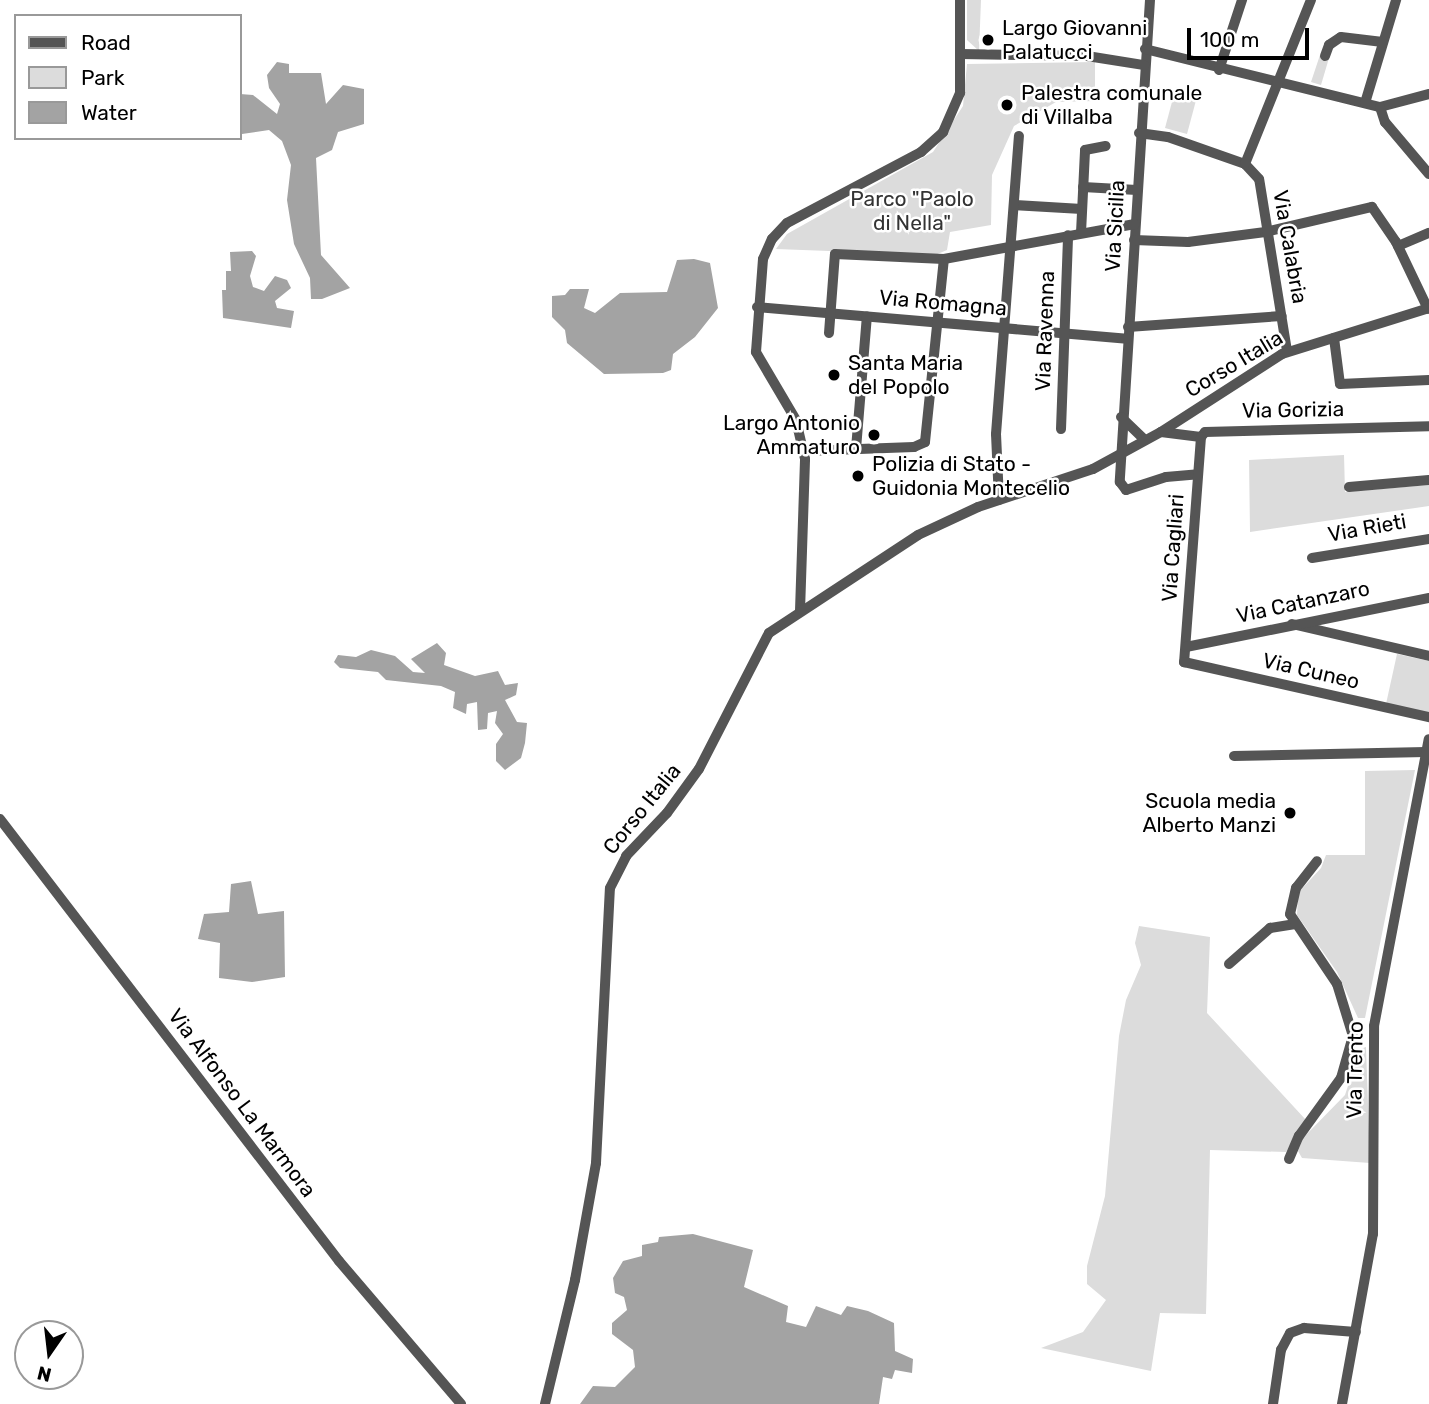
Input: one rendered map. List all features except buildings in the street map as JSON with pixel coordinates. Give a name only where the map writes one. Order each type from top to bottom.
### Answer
[{"type":"street","points":[[800,611],[804,451],[794,415],[758,360],[757,307],[765,254],[778,231],[921,152],[943,132],[958,104],[960,0]]},
{"type":"street","name":"Via Sicilia","points":[[1150,0],[1119,454],[1125,490],[1166,477],[1198,474]]},
{"type":"street","points":[[1219,70],[1242,0]]},
{"type":"street","points":[[1139,133],[1174,139],[1245,164],[1280,86],[1311,0]]},
{"type":"street","points":[[1364,103],[1396,0]]},
{"type":"street","points":[[1325,56],[1329,45],[1341,37],[1383,42]]},
{"type":"street","points":[[1145,50],[1280,86],[1380,107],[1429,94]]},
{"type":"street","points":[[961,54],[1087,56],[1144,65]]},
{"type":"street","points":[[1380,107],[1384,120],[1429,174]]},
{"type":"street","points":[[999,500],[996,433],[1019,135]]},
{"type":"street","points":[[1081,233],[1086,149],[1106,146]]},
{"type":"street","name":"Via Calabria","points":[[1245,164],[1258,176],[1265,232],[1287,351]]},
{"type":"street","points":[[1083,187],[1137,190]]},
{"type":"street","points":[[1014,205],[1082,209]]},
{"type":"street","points":[[1134,240],[1188,242],[1265,232],[1371,207],[1398,246],[1429,309]]},
{"type":"street","points":[[830,333],[835,254],[944,259],[1135,223]]},
{"type":"street","points":[[1398,246],[1429,233]]},
{"type":"street","name":"Via Ravenna","points":[[1061,429],[1068,235]]},
{"type":"street","points":[[804,451],[917,447],[928,434],[944,259]]},
{"type":"street","name":"Via Romagna","points":[[757,307],[1126,339]]},
{"type":"street","name":"Corso Italia","points":[[545,1404],[594,1173],[610,888],[626,856],[672,807],[699,769],[766,636],[908,541],[999,500],[1077,475],[1119,454],[1161,432],[1287,351],[1429,309]]},
{"type":"street","points":[[856,449],[867,316]]},
{"type":"street","points":[[1128,327],[1282,316]]},
{"type":"street","points":[[1334,338],[1340,384],[1429,380]]},
{"type":"street","points":[[1191,413],[1203,434]]},
{"type":"street","points":[[1121,417],[1146,440]]},
{"type":"street","name":"Via Gorizia","points":[[1161,432],[1203,434],[1429,426]]},
{"type":"street","name":"Via Cagliari","points":[[1184,662],[1203,434]]},
{"type":"street","points":[[1349,486],[1429,480]]},
{"type":"street","name":"Via Rieti","points":[[1312,558],[1429,539]]},
{"type":"street","name":"Via Catanzaro","points":[[1186,647],[1288,623],[1429,598]]},
{"type":"street","points":[[1288,623],[1429,656]]},
{"type":"street","name":"Via Cuneo","points":[[1184,662],[1429,717]]},
{"type":"street","name":"Via Trento","points":[[1342,1404],[1375,1211],[1374,1026],[1426,771],[1429,739]]},
{"type":"street","points":[[1234,756],[1426,752]]},
{"type":"street","name":"Via Alfonso La Marmora","points":[[0,819],[348,1272],[461,1404]]},
{"type":"street","points":[[1289,1159],[1298,1136],[1341,1079],[1353,1027],[1337,984],[1294,924],[1289,908],[1291,896],[1317,861]]},
{"type":"street","points":[[1229,964],[1270,928],[1294,924]]},
{"type":"street","points":[[1353,1027],[1374,1026]]},
{"type":"street","points":[[1273,1404],[1281,1350],[1290,1333],[1304,1328],[1356,1332]]},
{"type":"green space","points":[[967,0],[981,0],[979,51],[967,40]]},
{"type":"green space","points":[[1320,55],[1329,58],[1321,85],[1311,82]]},
{"type":"green space","name":"Parco \"Paolo di Nella\"","points":[[1095,62],[1095,101],[1056,102],[1014,126],[992,175],[991,225],[950,232],[947,250],[935,255],[776,249],[787,234],[933,152],[963,106],[967,64]]},
{"type":"green space","points":[[1176,87],[1198,93],[1187,134],[1165,128]]},
{"type":"green space","points":[[1344,455],[1345,492],[1429,485],[1429,506],[1250,532],[1249,460]]},
{"type":"green space","points":[[1397,654],[1429,661],[1429,714],[1386,704]]},
{"type":"green space","points":[[1415,770],[1365,1018],[1358,1018],[1337,972],[1297,915],[1298,893],[1321,868],[1326,855],[1365,855],[1365,771]]},
{"type":"green space","points":[[1139,926],[1210,937],[1207,1013],[1306,1120],[1286,1152],[1210,1150],[1206,1314],[1160,1313],[1151,1371],[1041,1348],[1083,1332],[1106,1300],[1087,1284],[1087,1266],[1105,1196],[1119,1036],[1126,1000],[1141,965],[1135,943]]},
{"type":"green space","points":[[1366,1047],[1370,1163],[1302,1158],[1298,1151],[1303,1138],[1345,1095],[1360,1049]]},
{"type":"water","points":[[277,62],[289,64],[289,73],[321,73],[326,104],[343,85],[364,89],[364,124],[338,132],[332,150],[316,158],[321,255],[350,288],[322,299],[311,299],[310,278],[294,244],[287,200],[291,165],[282,141],[269,130],[242,134],[242,94],[253,95],[277,114],[280,104],[269,88],[267,75]]},
{"type":"water","points":[[252,251],[256,256],[250,276],[253,287],[264,291],[275,276],[287,280],[291,288],[275,301],[277,308],[294,311],[291,328],[223,318],[222,290],[226,290],[226,271],[231,271],[230,252]]},
{"type":"water","points":[[694,259],[710,263],[718,308],[695,337],[673,354],[671,370],[663,373],[604,374],[567,343],[565,330],[552,317],[552,296],[565,295],[570,289],[589,289],[584,308],[595,313],[620,293],[667,292],[677,260]]},
{"type":"water","points":[[437,643],[446,653],[444,665],[475,676],[498,671],[505,685],[518,683],[516,695],[505,700],[517,722],[527,723],[525,743],[521,758],[505,770],[496,761],[496,744],[503,734],[495,723],[497,711],[488,713],[487,729],[478,730],[477,702],[467,704],[466,714],[453,708],[455,692],[441,686],[386,680],[378,672],[340,668],[334,662],[338,655],[356,657],[371,650],[395,656],[413,672],[425,673],[411,659]]},
{"type":"water","points":[[251,881],[258,914],[284,911],[285,977],[252,982],[219,978],[220,943],[198,939],[204,914],[229,912],[231,884]]},
{"type":"water","points":[[693,1234],[753,1250],[744,1287],[788,1306],[786,1322],[806,1327],[816,1306],[841,1315],[847,1306],[868,1311],[894,1323],[895,1351],[913,1359],[912,1373],[895,1370],[892,1379],[883,1377],[879,1404],[580,1404],[593,1386],[615,1387],[635,1367],[633,1350],[612,1334],[612,1323],[627,1310],[624,1297],[615,1293],[613,1278],[623,1261],[642,1256],[642,1245],[658,1242],[659,1237]]},
{"type":"place","name":"Largo Giovanni Palatucci","points":[[988,40]]},
{"type":"place","name":"Palestra comunale di Villalba","points":[[1007,105]]},
{"type":"place","name":"Santa Maria del Popolo","points":[[834,375]]},
{"type":"place","name":"Largo Antonio Ammaturo","points":[[874,435]]},
{"type":"place","name":"Polizia di Stato - Guidonia Montecelio","points":[[858,476]]},
{"type":"place","name":"Scuola media Alberto Manzi","points":[[1290,813]]}]
